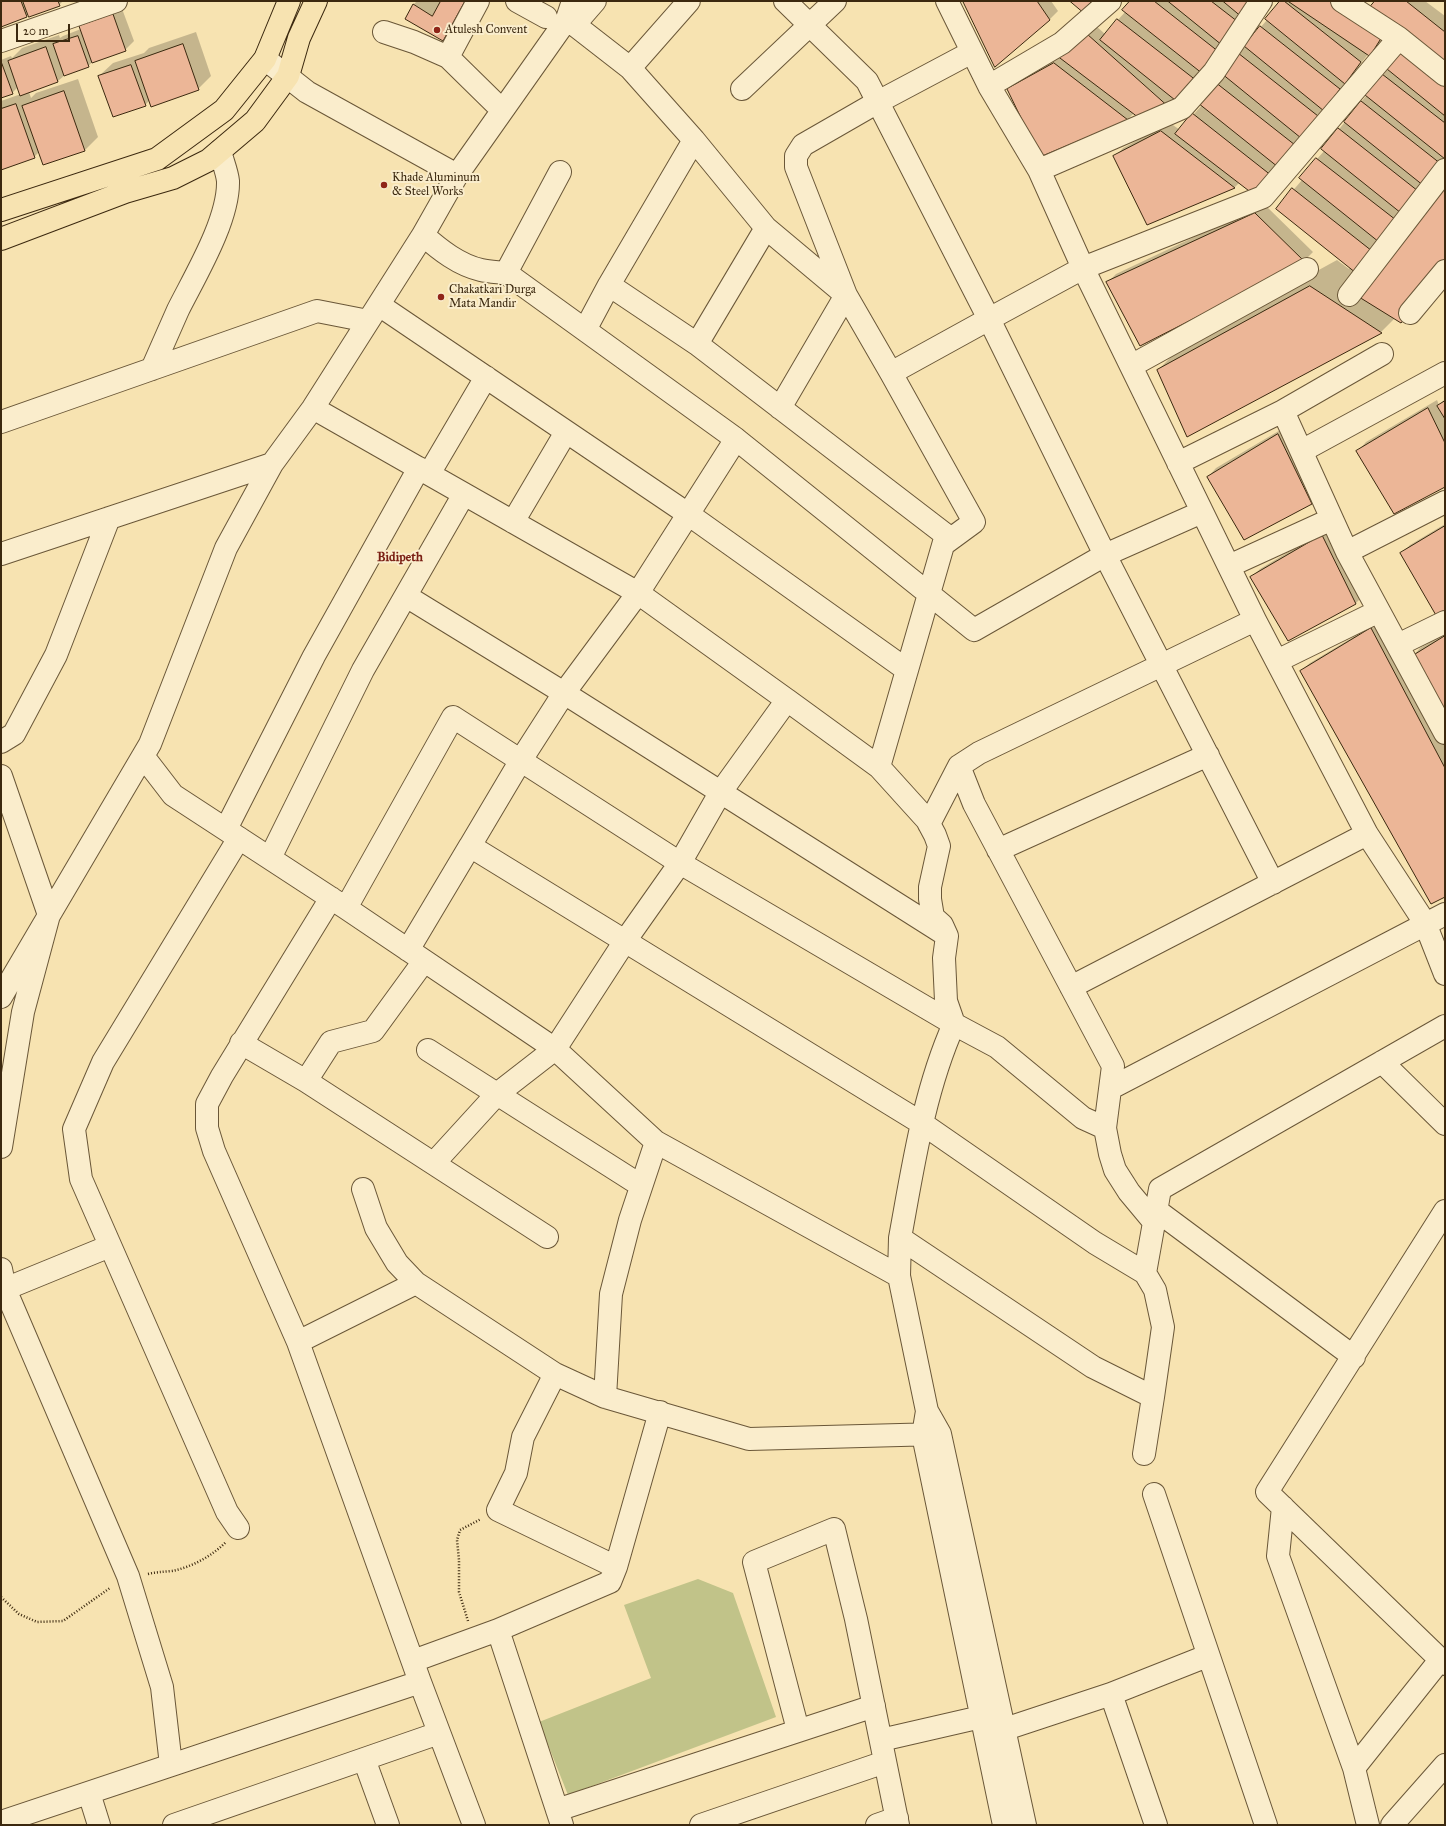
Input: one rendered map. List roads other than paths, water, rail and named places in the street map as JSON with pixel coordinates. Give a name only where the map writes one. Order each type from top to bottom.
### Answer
[{"type":"main road","points":[[1,210],[157,159],[224,110],[265,59],[289,1]]},
{"type":"main road","points":[[1,239],[125,192],[173,178],[209,160],[255,121],[288,76],[299,38],[316,1]]},
{"type":"street","points":[[1,41],[116,1]]},
{"type":"street","points":[[448,57],[478,1]]},
{"type":"street","points":[[517,1],[565,15],[630,68],[694,140],[766,228],[846,295]]},
{"type":"street","points":[[1,997],[150,744],[226,548],[272,464],[313,408],[423,235],[457,175],[565,15],[595,1]]},
{"type":"street","points":[[630,68],[689,1]]},
{"type":"street","points":[[785,1],[866,81],[989,319],[1105,555],[1273,883]]},
{"type":"street","points":[[742,89],[835,1]]},
{"type":"street","points":[[947,1],[989,86],[1039,170],[1083,268],[1255,620],[1367,834],[1425,923],[1445,974]]},
{"type":"street","points":[[989,86],[1062,43],[1110,1]]},
{"type":"street","points":[[1039,170],[1182,108],[1214,72],[1261,1]]},
{"type":"street","points":[[1342,1],[1399,38],[1445,75]]},
{"type":"street","points":[[384,32],[414,42],[448,57],[502,110]]},
{"type":"street","points":[[891,373],[1083,268],[1263,197],[1399,38]]},
{"type":"street","points":[[944,544],[974,522],[846,295],[796,167],[796,156],[803,146],[876,102],[972,52]]},
{"type":"street","points":[[265,59],[307,92],[457,175]]},
{"type":"street","points":[[585,330],[609,285],[694,140]]},
{"type":"street","points":[[152,368],[178,311],[204,261],[216,230],[224,203],[228,180],[220,151]]},
{"type":"street","points":[[1350,295],[1445,170]]},
{"type":"street","points":[[506,273],[560,172]]},
{"type":"street","points":[[697,344],[766,228]]},
{"type":"street","points":[[423,235],[442,252],[460,262],[481,270],[506,273],[736,438],[915,584],[929,593],[974,630],[1105,555],[1202,512]]},
{"type":"street","points":[[1131,366],[1307,269]]},
{"type":"street","points":[[1410,314],[1445,271]]},
{"type":"street","points":[[609,285],[697,344],[946,535],[879,767]]},
{"type":"street","points":[[780,408],[846,295]]},
{"type":"street","points":[[1,422],[317,311],[374,313],[486,377],[688,514],[907,670]]},
{"type":"street","points":[[1178,463],[1282,411],[1382,354]]},
{"type":"street","points":[[1303,454],[1309,447],[1445,373]]},
{"type":"street","points":[[238,1528],[227,1512],[81,1179],[74,1129],[103,1062],[232,834],[314,656],[424,471],[486,377]]},
{"type":"street","points":[[313,408],[638,593],[879,767],[929,824],[935,835],[939,846],[930,887],[930,899],[933,917],[942,925],[947,936],[944,958],[946,1001],[954,1024],[943,1047],[923,1124],[900,1238],[899,1276],[990,1727],[1004,1825]]},
{"type":"street","points":[[1282,411],[1347,552],[1445,733]]},
{"type":"street","points":[[513,522],[566,432]]},
{"type":"street","points":[[306,1081],[332,1042],[373,1030],[416,956],[470,846],[521,760],[564,694],[638,593],[736,438]]},
{"type":"street","points":[[1,554],[272,464]]},
{"type":"street","points":[[270,858],[363,670],[464,494]]},
{"type":"street","points":[[1347,552],[1445,502]]},
{"type":"street","points":[[1,742],[14,734],[56,654],[109,518]]},
{"type":"street","points":[[1229,566],[1332,519]]},
{"type":"street","points":[[406,596],[947,936]]},
{"type":"street","points":[[1277,661],[1379,611]]},
{"type":"street","points":[[929,824],[959,766],[978,753],[1255,620]]},
{"type":"street","points":[[1398,645],[1445,622]]},
{"type":"street","points":[[434,1163],[497,1094],[555,1049],[625,941],[680,863],[720,793],[787,700]]},
{"type":"street","points":[[474,1825],[420,1682],[298,1342],[227,1183],[214,1151],[207,1128],[207,1104],[240,1043],[339,903],[453,717],[680,863],[954,1024],[996,1047],[1083,1118],[1105,1128]]},
{"type":"street","points":[[998,850],[1208,754]]},
{"type":"street","points":[[143,756],[173,795],[339,903],[555,1049],[656,1142],[899,1276]]},
{"type":"street","points":[[959,766],[974,804],[1113,1066],[1112,1088],[1105,1128],[1110,1154],[1116,1170],[1129,1192],[1155,1216],[1354,1357]]},
{"type":"street","points":[[1,776],[49,915],[23,1012],[1,1147]]},
{"type":"street","points":[[1071,987],[1367,834]]},
{"type":"street","points":[[470,846],[923,1124],[1096,1243],[1145,1273],[1155,1290],[1163,1327],[1144,1454]]},
{"type":"street","points":[[1112,1088],[1425,923],[1445,914]]},
{"type":"street","points":[[1145,1273],[1160,1189],[1445,1026]]},
{"type":"street","points":[[240,1043],[306,1081],[548,1237]]},
{"type":"street","points":[[428,1050],[640,1185]]},
{"type":"street","points":[[1382,1062],[1445,1124]]},
{"type":"street","points":[[605,1397],[611,1294],[640,1185],[656,1142]]},
{"type":"street","points":[[363,1189],[376,1228],[397,1263],[416,1283],[554,1374],[605,1397],[749,1439],[932,1435]]},
{"type":"street","points":[[1354,1768],[1443,1662],[1267,1492],[1354,1357],[1445,1211]]},
{"type":"street","points":[[900,1238],[1093,1367],[1153,1397]]},
{"type":"street","points":[[110,1246],[3,1279],[128,1576],[162,1686],[171,1765]]},
{"type":"street","points":[[298,1342],[416,1283]]},
{"type":"street","points":[[554,1374],[523,1437],[516,1473],[498,1510],[616,1568]]},
{"type":"street","points":[[413,1661],[498,1630],[610,1582],[616,1568],[660,1412]]},
{"type":"street","points":[[1154,1494],[1266,1825]]},
{"type":"street","points":[[1283,1507],[1278,1556],[1354,1768],[1368,1825]]},
{"type":"street","points":[[798,1730],[754,1562],[834,1529],[856,1619],[881,1740],[885,1762],[890,1823]]},
{"type":"street","points":[[498,1630],[559,1818],[798,1730],[874,1706]]},
{"type":"street","points":[[881,1740],[990,1727],[1111,1694],[1208,1656]]},
{"type":"street","points":[[1,1821],[420,1682]]},
{"type":"street","points":[[1111,1694],[1156,1825]]},
{"type":"street","points":[[990,1727],[1025,1825]]},
{"type":"street","points":[[174,1825],[439,1733]]},
{"type":"street","points":[[364,1759],[388,1825]]},
{"type":"street","points":[[701,1825],[885,1762]]},
{"type":"street","points":[[1392,1825],[1445,1765]]},
{"type":"street","points":[[89,1793],[99,1825]]},
{"type":"place","name":"Atulesh Convent","points":[[437,30]]},
{"type":"place","name":"Khade Aluminum & Steel Works","points":[[384,185]]},
{"type":"place","name":"Chakatkari Durga Mata Mandir","points":[[441,297]]},
{"type":"district","name":"Bidipeth","points":[[400,558]]}]
